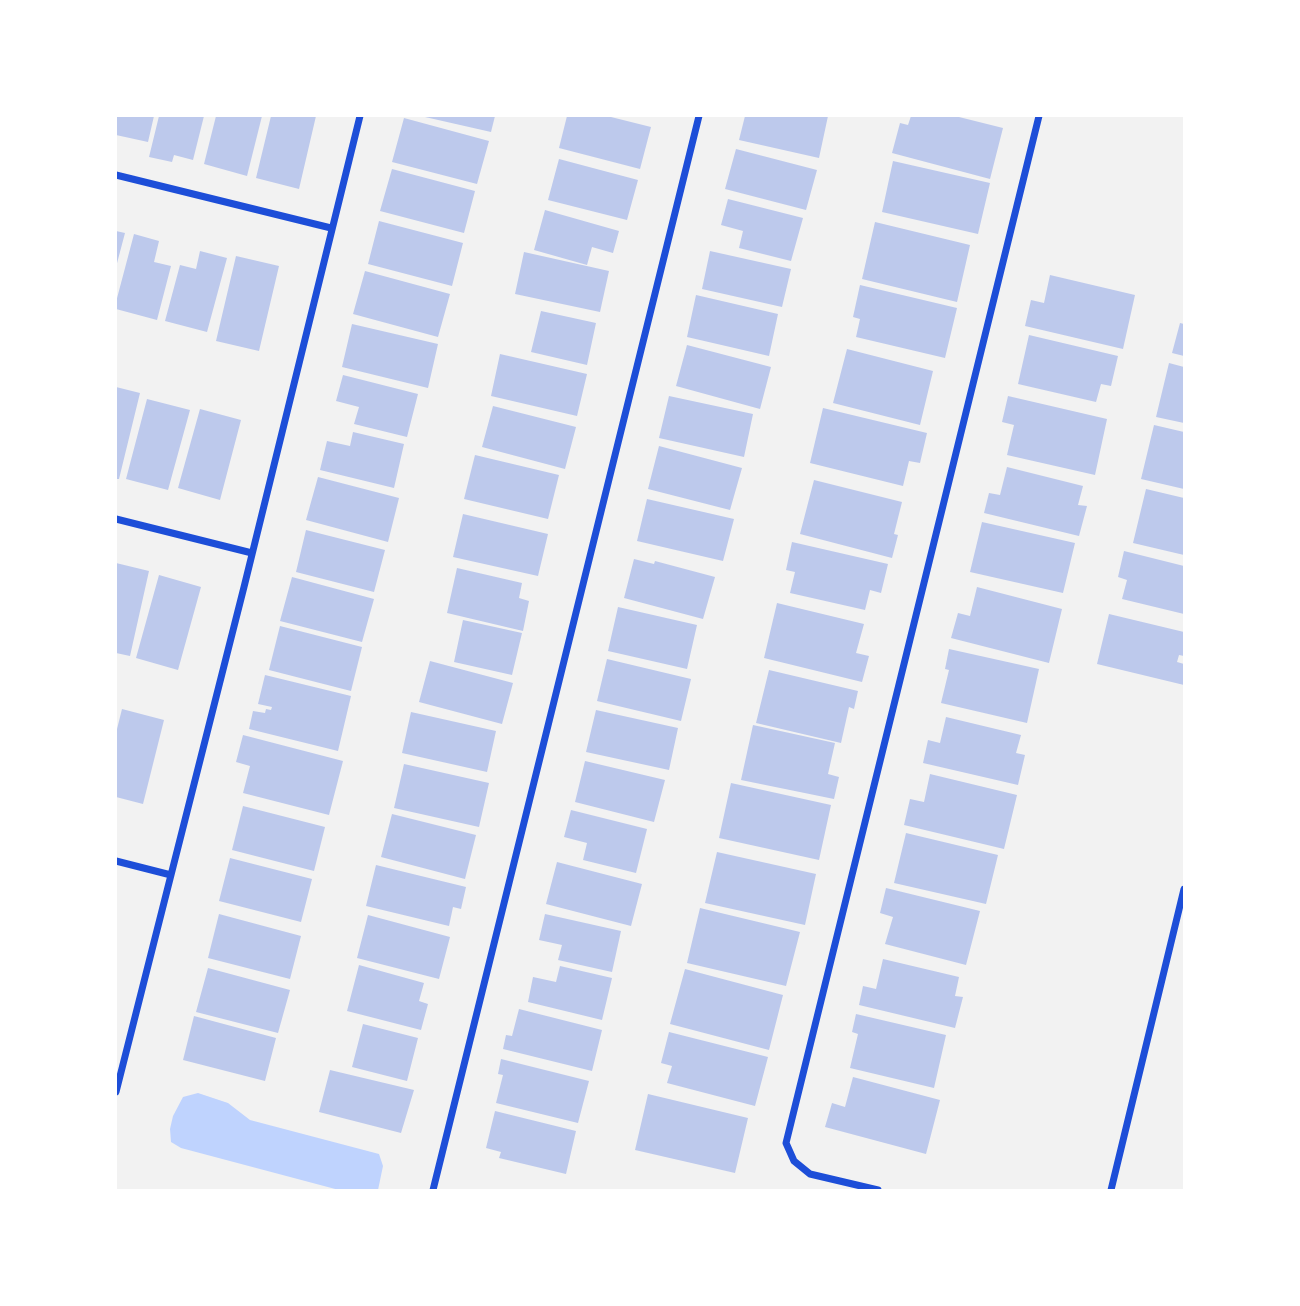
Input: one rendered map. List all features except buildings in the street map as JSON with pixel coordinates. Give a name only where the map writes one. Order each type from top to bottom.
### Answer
[{"type":"street","points":[[116,1092],[118,1075],[253,553],[360,116]]},
{"type":"street","points":[[433,1191],[699,116]]},
{"type":"street","points":[[878,1191],[810,1174],[794,1161],[786,1143],[1039,116]]},
{"type":"street","points":[[116,175],[331,228]]},
{"type":"street","points":[[116,519],[253,553]]},
{"type":"street","points":[[116,862],[171,875]]},
{"type":"street","points":[[1111,1191],[1185,889]]},
{"type":"water","points":[[198,1093],[228,1103],[250,1120],[379,1154],[383,1166],[378,1190],[339,1190],[181,1148],[171,1142],[173,1116],[183,1097]]}]
